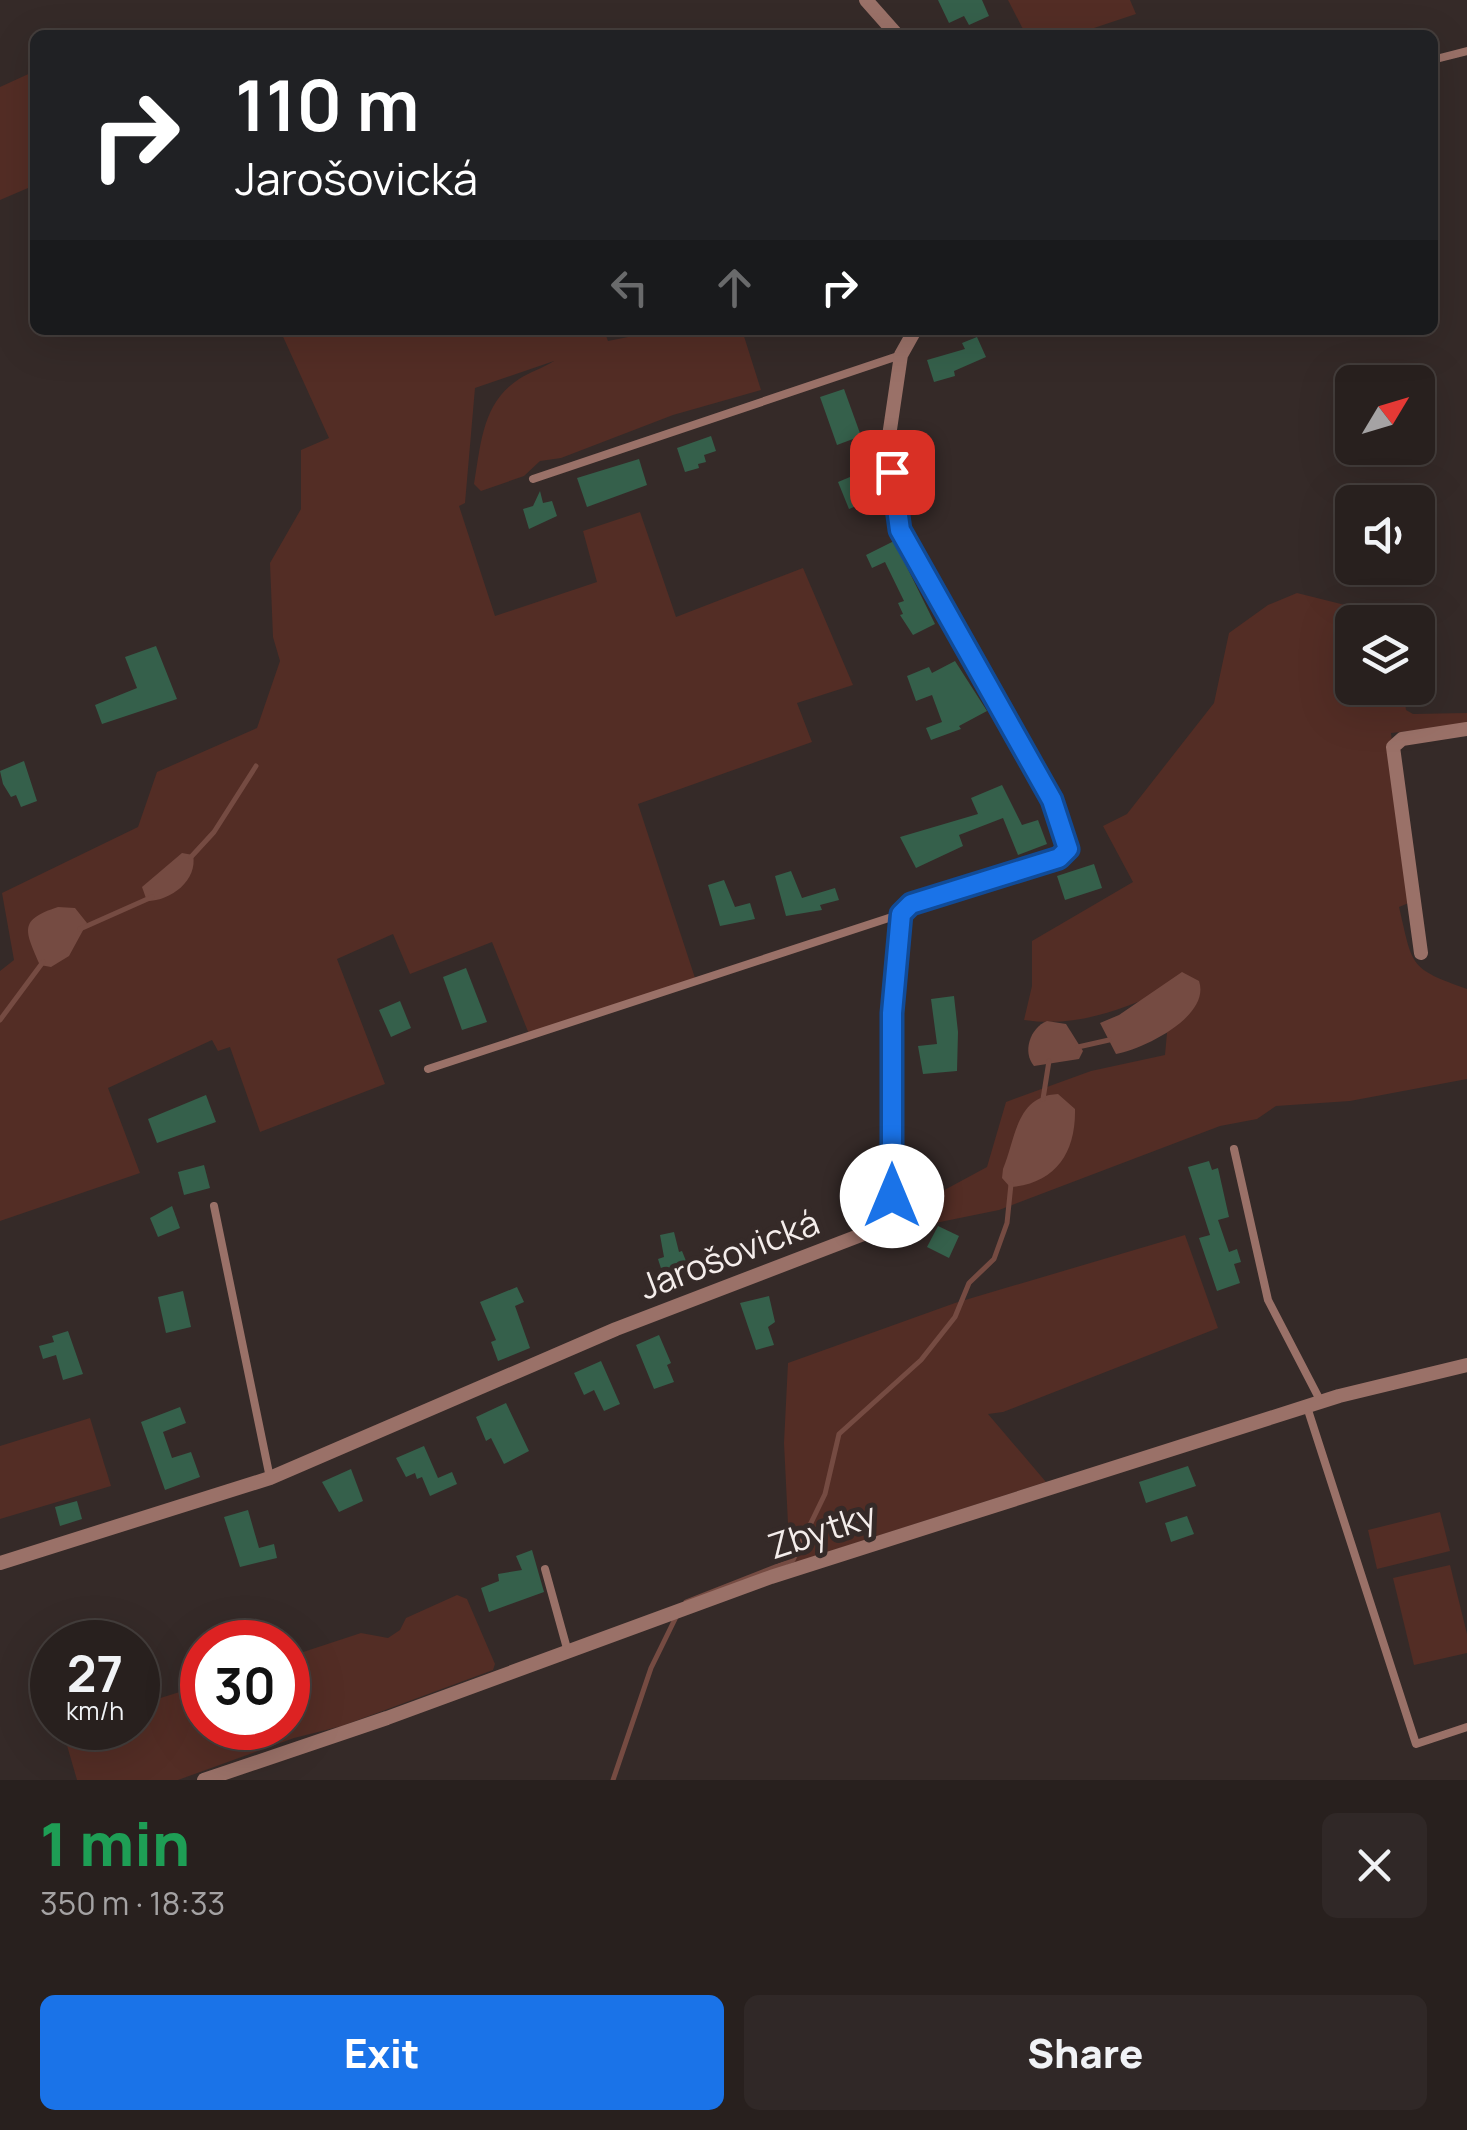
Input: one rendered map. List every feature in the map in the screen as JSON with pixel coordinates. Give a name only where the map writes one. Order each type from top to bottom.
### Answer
[{"type":"street","points":[[866,0],[893,30]]},
{"type":"street","points":[[901,914],[911,904],[1059,858],[1068,849],[1052,800],[900,530],[888,443],[901,355],[912,335]]},
{"type":"street","points":[[1420,953],[1392,746],[1402,739],[1467,728]]},
{"type":"street","name":"Jarošovická","points":[[0,1563],[270,1478],[616,1329],[874,1230],[892,1196],[892,1013],[901,914]]},
{"type":"street","name":"Zbytky","points":[[204,1780],[772,1577],[1314,1404],[1467,1365]]},
{"type":"lane","points":[[1438,59],[1467,52]]},
{"type":"lane","points":[[533,479],[901,355]]},
{"type":"lane","points":[[428,1069],[901,914]]},
{"type":"lane","points":[[1234,1149],[1268,1300],[1314,1404],[1416,1744],[1467,1727]]},
{"type":"lane","points":[[214,1206],[270,1478]]},
{"type":"lane","points":[[545,1568],[568,1652]]},
{"type":"shaded area","points":[[1008,0],[1130,0],[1136,14],[1088,30],[1023,30]]},
{"type":"shaded area","points":[[30,73],[30,187],[0,200],[0,87]]},
{"type":"shaded area","points":[[282,335],[606,335],[608,341],[638,335],[744,335],[761,390],[673,415],[561,458],[540,461],[524,476],[481,491],[474,484],[490,412],[507,389],[554,361],[475,388],[465,503],[459,506],[495,616],[597,582],[583,531],[640,512],[676,617],[803,568],[853,685],[797,703],[812,742],[638,804],[695,978],[529,1034],[492,942],[410,974],[393,934],[337,959],[385,1084],[260,1132],[230,1047],[218,1051],[212,1040],[108,1088],[140,1173],[0,1221],[0,971],[14,960],[2,893],[138,827],[157,772],[257,728],[280,661],[273,637],[270,563],[301,509],[301,450],[329,438]]},
{"type":"shaded area","points":[[1297,593],[1345,605],[1335,605],[1335,705],[1405,705],[1413,714],[1467,713],[1467,725],[1391,733],[1411,902],[1399,907],[1416,962],[1433,976],[1467,989],[1467,1079],[1350,1101],[1276,1106],[1257,1119],[1220,1126],[999,1210],[891,1232],[900,1214],[987,1167],[1006,1102],[1091,1071],[1165,1055],[1171,989],[1081,1019],[1024,1020],[1032,986],[1032,941],[1133,882],[1103,826],[1127,814],[1214,703],[1229,633],[1268,605]]},
{"type":"shaded area","points":[[182,853],[193,855],[187,881],[165,897],[147,901],[142,887]]},
{"type":"shaded area","points":[[58,907],[75,908],[87,923],[69,956],[51,967],[40,965],[28,928],[36,917]]},
{"type":"shaded area","points":[[1182,972],[1199,981],[1200,994],[1195,1006],[1158,1038],[1116,1054],[1100,1023],[1119,1015]]},
{"type":"shaded area","points":[[1047,1021],[1066,1024],[1083,1051],[1079,1059],[1034,1066],[1029,1054],[1030,1041],[1036,1029]]},
{"type":"shaded area","points":[[1058,1094],[1075,1109],[1067,1152],[1051,1173],[1026,1185],[1010,1187],[1002,1178],[1003,1169],[1020,1121],[1034,1102]]},
{"type":"shaded area","points":[[1185,1235],[1218,1328],[1003,1412],[988,1414],[1046,1482],[790,1564],[784,1443],[788,1363],[955,1303]]},
{"type":"shaded area","points":[[90,1418],[111,1486],[0,1519],[0,1446]]},
{"type":"shaded area","points":[[1440,1512],[1450,1551],[1377,1569],[1368,1530]]},
{"type":"shaded area","points":[[1450,1565],[1467,1634],[1467,1653],[1414,1665],[1393,1578]]},
{"type":"shaded area","points":[[457,1595],[467,1599],[495,1664],[493,1670],[342,1726],[310,1734],[310,1650],[361,1633],[388,1638],[400,1630],[406,1618]]},
{"type":"shaded area","points":[[180,1692],[180,1750],[261,1750],[178,1780],[77,1780],[68,1750],[160,1750],[160,1698]]},
{"type":"building","points":[[938,0],[982,0],[989,16],[969,25],[964,16],[949,23]]},
{"type":"building","points":[[977,337],[986,357],[954,371],[955,376],[934,382],[927,360],[965,349],[962,343]]},
{"type":"building","points":[[844,389],[861,436],[837,445],[820,397]]},
{"type":"building","points":[[711,436],[716,451],[704,455],[706,462],[698,464],[699,468],[685,472],[677,448]]},
{"type":"building","points":[[639,459],[647,485],[587,507],[577,478]]},
{"type":"building","points":[[862,472],[873,499],[849,509],[838,482]]},
{"type":"building","points":[[540,491],[543,503],[552,501],[557,516],[529,529],[523,509],[533,506]]},
{"type":"building","points":[[894,541],[935,624],[913,635],[900,615],[903,614],[898,603],[904,601],[885,562],[872,568],[866,555]]},
{"type":"building","points":[[156,646],[177,699],[102,724],[95,705],[137,688],[125,657]]},
{"type":"building","points":[[955,661],[987,711],[959,726],[961,729],[931,740],[926,728],[942,722],[932,695],[916,701],[907,676],[929,667],[932,673]]},
{"type":"building","points":[[24,761],[37,801],[21,807],[16,795],[11,797],[3,784],[0,771]]},
{"type":"building","points":[[1002,785],[1022,825],[1038,820],[1047,844],[1018,855],[1003,818],[959,835],[963,846],[916,868],[900,837],[978,814],[971,798]]},
{"type":"building","points":[[1094,864],[1102,888],[1065,900],[1057,876]]},
{"type":"building","points":[[791,871],[802,898],[835,888],[839,900],[820,905],[822,910],[786,916],[775,876]]},
{"type":"building","points":[[724,880],[735,907],[750,903],[755,919],[720,926],[708,885]]},
{"type":"building","points":[[466,968],[487,1022],[462,1030],[443,977]]},
{"type":"building","points":[[954,996],[957,1071],[923,1074],[918,1046],[937,1044],[931,999]]},
{"type":"building","points":[[400,1001],[411,1028],[391,1037],[379,1010]]},
{"type":"building","points":[[206,1095],[216,1122],[157,1143],[148,1119]]},
{"type":"building","points":[[1209,1161],[1212,1170],[1218,1168],[1229,1217],[1218,1220],[1229,1252],[1237,1249],[1241,1262],[1234,1264],[1240,1283],[1217,1291],[1199,1238],[1210,1235],[1188,1167]]},
{"type":"building","points":[[204,1165],[210,1188],[184,1195],[178,1172]]},
{"type":"building","points":[[172,1206],[180,1228],[158,1237],[150,1218]]},
{"type":"building","points":[[938,1226],[959,1236],[949,1258],[927,1247]]},
{"type":"building","points":[[674,1232],[692,1276],[666,1284],[658,1259],[664,1257],[660,1235]]},
{"type":"building","points":[[517,1287],[524,1302],[515,1306],[530,1348],[498,1361],[491,1342],[496,1340],[480,1302]]},
{"type":"building","points":[[183,1291],[191,1327],[166,1333],[158,1297]]},
{"type":"building","points":[[769,1296],[775,1322],[768,1327],[774,1345],[756,1350],[740,1303]]},
{"type":"building","points":[[68,1331],[83,1374],[63,1380],[56,1355],[43,1359],[39,1346],[54,1342],[52,1336]]},
{"type":"building","points":[[659,1335],[674,1382],[654,1389],[636,1345]]},
{"type":"building","points":[[601,1361],[620,1404],[604,1411],[594,1390],[584,1395],[574,1373]]},
{"type":"building","points":[[506,1403],[529,1451],[504,1464],[491,1438],[486,1441],[476,1417]]},
{"type":"building","points":[[180,1407],[186,1423],[163,1432],[172,1458],[191,1452],[200,1477],[165,1490],[141,1422]]},
{"type":"building","points":[[424,1446],[438,1478],[452,1472],[457,1484],[430,1496],[422,1477],[417,1479],[415,1473],[406,1477],[396,1458]]},
{"type":"building","points":[[1188,1466],[1196,1486],[1146,1503],[1139,1482]]},
{"type":"building","points":[[351,1469],[363,1501],[339,1512],[322,1482]]},
{"type":"building","points":[[77,1501],[82,1519],[60,1526],[55,1507]]},
{"type":"building","points":[[248,1510],[259,1548],[274,1544],[277,1558],[240,1567],[224,1517]]},
{"type":"building","points":[[1187,1516],[1194,1534],[1171,1542],[1165,1523]]},
{"type":"building","points":[[532,1550],[544,1592],[489,1612],[481,1588],[499,1581],[498,1574],[522,1570],[516,1556]]},
{"type":"waterway","points":[[191,857],[214,832],[256,766]]},
{"type":"waterway","points":[[80,929],[152,897]]},
{"type":"waterway","points":[[0,1020],[43,962]]},
{"type":"waterway","points":[[1078,1047],[1109,1040]]},
{"type":"waterway","points":[[1043,1099],[1049,1061]]},
{"type":"waterway","points":[[686,1602],[793,1560],[825,1494],[839,1434],[921,1360],[955,1317],[969,1283],[994,1259],[1007,1223],[1011,1184]]},
{"type":"waterway","points":[[613,1780],[651,1668],[677,1615]]},
{"type":"route","points":[[892,472],[900,530],[1052,800],[1068,849],[1059,858],[911,904],[901,914],[892,1013],[892,1196]]}]
